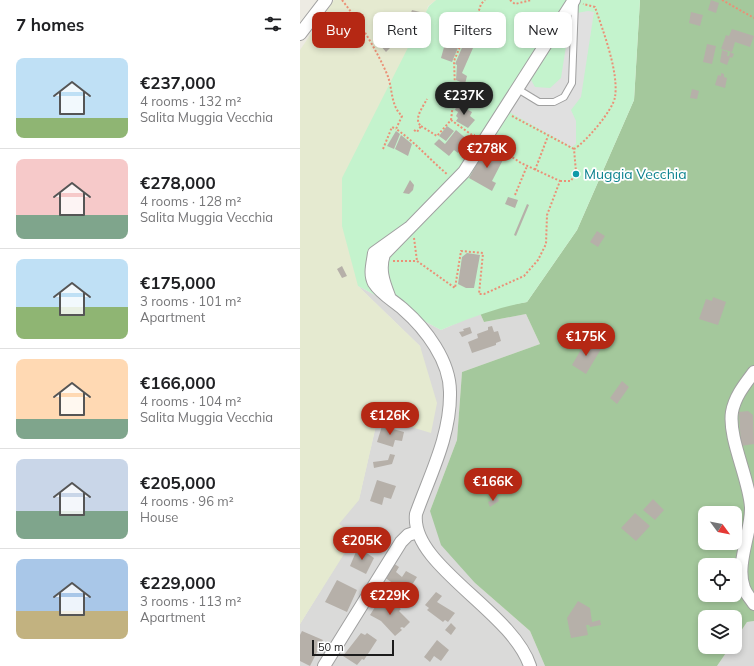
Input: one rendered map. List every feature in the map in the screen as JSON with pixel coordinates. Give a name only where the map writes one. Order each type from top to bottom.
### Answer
[{"type":"street","points":[[300,34],[326,0]]},
{"type":"street","points":[[530,666],[517,641],[501,622],[429,554],[417,532],[415,525],[416,514],[443,440],[450,413],[450,390],[446,370],[432,342],[415,320],[390,299],[382,278],[381,265],[384,254],[464,172],[516,88],[574,1]]},
{"type":"street","points":[[754,372],[736,397],[732,413],[738,453],[749,492],[751,509],[742,560],[744,588],[754,604]]},
{"type":"street","points":[[324,666],[401,542],[408,535],[417,532]]},
{"type":"lane","points":[[516,88],[539,102],[554,102],[564,97],[572,82],[574,1]]},
{"type":"path","points":[[342,0],[374,48],[388,76],[396,110],[402,116],[396,129]]},
{"type":"path","points":[[426,100],[418,118],[419,123],[436,136],[451,120],[455,87],[454,61],[464,38],[475,23],[481,4],[485,0]]},
{"type":"path","points":[[510,0],[515,4],[531,0]]},
{"type":"path","points":[[722,0],[754,18]]},
{"type":"path","points":[[574,1],[595,7],[613,64],[615,97],[601,122],[584,143],[574,150]]},
{"type":"path","points":[[502,110],[574,150]]},
{"type":"path","points":[[451,120],[472,135],[481,135],[534,170],[560,181],[570,180],[576,172],[574,150]]},
{"type":"path","points":[[414,130],[417,132],[422,126]]},
{"type":"path","points":[[383,149],[392,127],[407,136],[425,156],[456,181]]},
{"type":"path","points":[[534,170],[548,136]]},
{"type":"path","points":[[515,195],[527,166]]},
{"type":"path","points":[[390,261],[417,261],[455,288],[461,251],[483,253],[479,294],[484,294],[501,288],[524,276],[538,260],[546,244],[547,216],[560,181]]},
{"type":"path","points":[[409,228],[416,240],[417,261]]},
{"type":"shaded area","name":"Muggia Vecchia","points":[[588,11],[594,12],[581,97],[571,110],[576,121],[576,144],[572,147],[509,112],[530,78],[535,87],[550,88],[561,78],[566,48],[572,48],[572,14]]},
{"type":"shaded area","points":[[358,286],[441,330],[480,313],[484,322],[526,314],[540,344],[462,372],[457,440],[430,511],[475,583],[530,631],[545,666],[300,666],[300,624],[355,535],[338,524],[359,499],[378,416],[431,432],[420,346]]},
{"type":"shaded area","points":[[754,621],[754,666],[717,666],[725,654],[742,654],[742,630],[747,622]]},
{"type":"green space","points":[[334,0],[436,0],[428,6],[426,12],[373,12],[373,48],[418,48],[358,286],[420,346],[437,403],[431,433],[378,417],[359,500],[339,524],[356,535],[300,624],[300,50],[312,32],[312,48],[365,48],[365,12],[326,12]]},
{"type":"green space","points":[[436,0],[640,0],[634,100],[577,230],[527,302],[483,314],[441,330],[358,286],[342,226],[342,178],[408,48],[431,48],[431,12],[426,12],[429,6]]},
{"type":"green space","points":[[640,0],[754,0],[754,621],[747,622],[742,630],[742,610],[698,610],[698,654],[725,654],[717,666],[545,666],[530,631],[475,583],[441,545],[430,511],[457,440],[462,372],[540,344],[526,314],[484,322],[480,313],[503,306],[527,302],[577,230],[634,100]]},
{"type":"building","points":[[711,0],[719,3],[716,13],[708,10]]},
{"type":"building","points":[[691,12],[703,15],[700,26],[689,23]]},
{"type":"building","points":[[732,29],[754,36],[750,47],[735,42],[732,52],[721,49],[726,35],[729,36]]},
{"type":"building","points":[[707,44],[716,46],[712,64],[703,62]]},
{"type":"building","points":[[383,48],[390,48],[386,52]]},
{"type":"building","points":[[444,48],[458,48],[452,62],[441,58]]},
{"type":"building","points":[[462,48],[473,48],[462,73],[467,76],[465,84],[456,80],[457,65],[455,64]]},
{"type":"building","points":[[722,50],[728,52],[727,56],[729,56],[730,52],[734,54],[732,58],[730,57],[727,65],[720,62]]},
{"type":"building","points":[[721,73],[727,78],[725,88],[715,85],[718,75],[721,76]]},
{"type":"building","points":[[692,89],[699,91],[697,99],[690,98]]},
{"type":"building","points":[[459,100],[464,103],[460,109],[463,110],[464,108],[472,112],[470,116],[475,120],[468,128],[456,121],[458,118],[456,116],[458,112],[455,110]]},
{"type":"building","points":[[447,126],[454,131],[446,141],[439,136]]},
{"type":"building","points":[[456,130],[468,140],[458,153],[454,150],[449,156],[434,144],[439,139],[445,144]]},
{"type":"building","points":[[396,131],[400,134],[394,149],[387,146]]},
{"type":"building","points":[[401,135],[412,144],[408,156],[395,149]]},
{"type":"building","points":[[488,148],[505,156],[492,181],[496,183],[492,191],[469,178],[484,151],[486,153]]},
{"type":"building","points":[[410,180],[414,185],[413,190],[409,194],[403,193]]},
{"type":"building","points":[[508,197],[518,200],[515,208],[505,204]]},
{"type":"building","points":[[527,204],[529,205],[516,236],[514,235]]},
{"type":"building","points":[[597,231],[605,236],[598,247],[590,242]]},
{"type":"building","points":[[467,253],[480,255],[474,288],[466,288],[458,284],[462,257]]},
{"type":"building","points":[[342,266],[347,276],[342,278],[337,269]]},
{"type":"building","points":[[713,297],[726,302],[718,325],[699,319],[706,299],[712,301]]},
{"type":"building","points":[[492,326],[494,332],[498,331],[501,341],[496,343],[496,345],[472,353],[468,342],[478,338],[477,334],[488,330],[488,327]]},
{"type":"building","points":[[470,327],[472,333],[462,337],[459,332]]},
{"type":"building","points":[[586,341],[601,349],[586,374],[572,365]]},
{"type":"building","points":[[622,381],[629,387],[617,404],[610,398]]},
{"type":"building","points":[[748,411],[753,415],[754,444],[741,446],[739,412]]},
{"type":"building","points":[[382,426],[404,432],[402,441],[395,440],[393,447],[377,442]]},
{"type":"building","points":[[390,454],[395,455],[392,464],[374,468],[373,462],[388,460]]},
{"type":"building","points":[[377,480],[396,486],[391,499],[384,497],[382,505],[370,501]]},
{"type":"building","points":[[497,497],[499,501],[490,507],[488,502]]},
{"type":"building","points":[[653,499],[664,510],[655,520],[643,510]]},
{"type":"building","points":[[635,513],[650,526],[636,541],[621,528]]},
{"type":"building","points":[[358,547],[374,558],[366,574],[350,566]]},
{"type":"building","points":[[393,563],[399,567],[396,572],[402,577],[406,571],[417,577],[407,593],[384,577]]},
{"type":"building","points":[[337,580],[357,590],[347,612],[325,602]]},
{"type":"building","points":[[436,592],[442,596],[437,602],[455,613],[448,622],[445,620],[443,622],[427,610],[429,608],[425,605]]},
{"type":"building","points":[[382,596],[401,609],[399,611],[410,622],[404,628],[400,628],[402,630],[395,636],[381,621],[370,615]]},
{"type":"building","points":[[578,601],[590,608],[592,622],[600,620],[601,625],[590,627],[589,625],[586,625],[588,635],[571,638],[567,618]]},
{"type":"building","points":[[451,623],[456,628],[451,635],[445,630]]},
{"type":"building","points":[[302,631],[323,640],[310,666],[300,661],[300,635]]},
{"type":"building","points":[[361,633],[365,635],[367,633],[377,640],[364,660],[362,659],[357,665],[343,656]]},
{"type":"building","points":[[437,640],[449,650],[441,661],[434,656],[430,662],[424,657]]},
{"type":"place","name":"Muggia Vecchia","points":[[576,174]]}]
